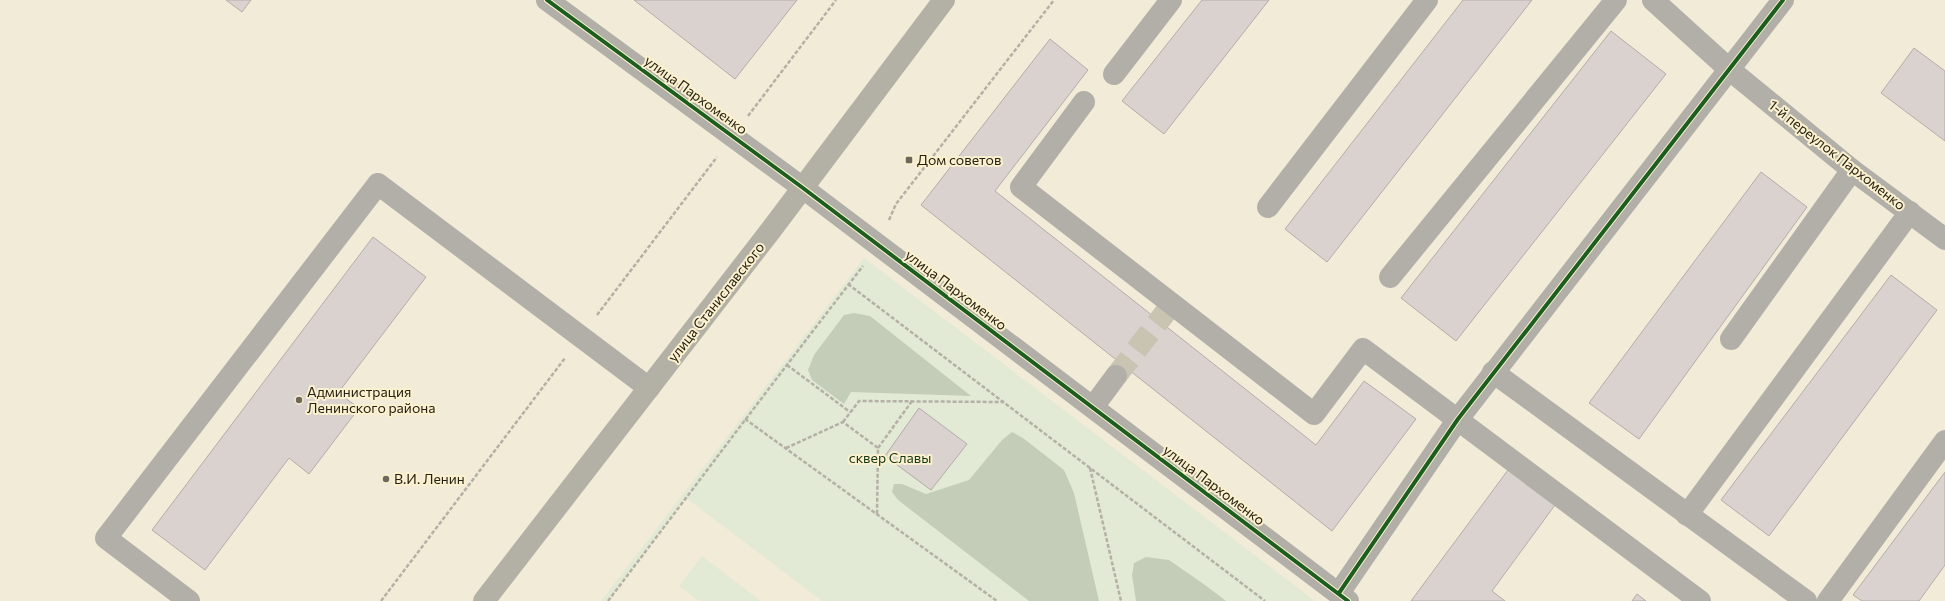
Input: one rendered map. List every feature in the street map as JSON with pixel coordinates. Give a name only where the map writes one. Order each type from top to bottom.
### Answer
[{"type":"main road","name":"улица Станиславского","points":[[484,601],[803,188],[944,0]]},
{"type":"street","name":"улица Пархоменко","points":[[547,0],[803,188],[1343,597]]},
{"type":"street","points":[[1114,74],[1171,0]]},
{"type":"street","points":[[1268,207],[1427,0]]},
{"type":"street","points":[[1390,277],[1616,0]]},
{"type":"street","name":"1-й переулок Пархоменко","points":[[1653,0],[1730,70],[1852,170],[1945,239]]},
{"type":"street","points":[[1343,597],[1458,419],[1783,0]]},
{"type":"street","points":[[1084,102],[1021,187],[1314,414],[1363,349],[1700,601]]},
{"type":"street","points":[[1730,339],[1852,170]]},
{"type":"street","points":[[189,601],[106,538],[378,184],[649,388]]},
{"type":"street","points":[[1687,515],[1910,212]]},
{"type":"street","points":[[1493,372],[1806,601]]},
{"type":"street","points":[[1092,407],[1116,376]]},
{"type":"street","points":[[1828,601],[1945,441]]},
{"type":"path","points":[[381,601],[836,0]]},
{"type":"path","points":[[608,601],[744,418],[788,365],[879,245],[896,204],[1054,0]]},
{"type":"path","points":[[848,284],[1265,601]]},
{"type":"path","points":[[788,365],[850,412]]},
{"type":"path","points":[[786,448],[843,422],[859,401],[1005,402]]},
{"type":"path","points":[[877,514],[878,448],[912,401]]},
{"type":"path","points":[[744,418],[997,601]]},
{"type":"path","points":[[843,422],[878,448]]},
{"type":"path","points":[[1090,468],[1121,601]]},
{"type":"green space","name":"сквер Славы","points":[[864,258],[1315,601],[822,601],[686,498],[608,601],[601,601]]},
{"type":"green space","points":[[854,313],[870,316],[971,396],[851,392],[844,404],[812,380],[808,370],[814,355],[844,315]]},
{"type":"green space","points":[[1012,432],[1023,438],[1064,470],[1074,493],[1099,601],[1029,601],[898,500],[892,492],[894,484],[902,484],[926,494],[969,480],[1002,440]]},
{"type":"green space","points":[[702,556],[761,601],[699,601],[679,586]]},
{"type":"green space","points":[[1146,557],[1169,560],[1226,601],[1136,601],[1132,575],[1134,563]]},
{"type":"building","points":[[226,0],[251,0],[242,12]]},
{"type":"building","points":[[634,0],[797,0],[735,79]]},
{"type":"building","points":[[1202,0],[1269,0],[1164,134],[1122,101]]},
{"type":"building","points":[[1463,0],[1532,0],[1327,262],[1285,229]]},
{"type":"building","points":[[1611,31],[1666,74],[1456,341],[1401,298]]},
{"type":"building","points":[[1050,39],[1088,70],[995,191],[1316,445],[1364,381],[1416,419],[1332,531],[921,205]]},
{"type":"building","points":[[1914,48],[1945,71],[1945,141],[1881,93]]},
{"type":"building","points":[[1761,172],[1807,207],[1639,439],[1589,403]]},
{"type":"building","name":"Администрация Ленинского района","points":[[373,237],[426,277],[338,393],[359,408],[309,474],[289,458],[205,570],[152,530]]},
{"type":"building","points":[[1891,275],[1937,310],[1769,536],[1721,500]]},
{"type":"building","points":[[919,408],[967,444],[931,490],[885,456]]},
{"type":"building","points":[[1508,470],[1555,505],[1492,591],[1505,601],[1411,601]]},
{"type":"building","points":[[1945,472],[1945,565],[1919,601],[1862,601],[1853,595]]},
{"type":"building","points":[[1637,594],[1646,601],[1632,601]]},
{"type":"tunnel","points":[[1116,376],[1172,304]]},
{"type":"cycle path","points":[[547,0],[803,188],[1348,601]]},
{"type":"cycle path","points":[[1339,593],[1458,419],[1783,0]]},
{"type":"place","name":"Дом советов","points":[[909,160]]},
{"type":"place","name":"Администрация Ленинского района","points":[[299,400]]},
{"type":"place","name":"В.И. Ленин","points":[[386,479]]}]
